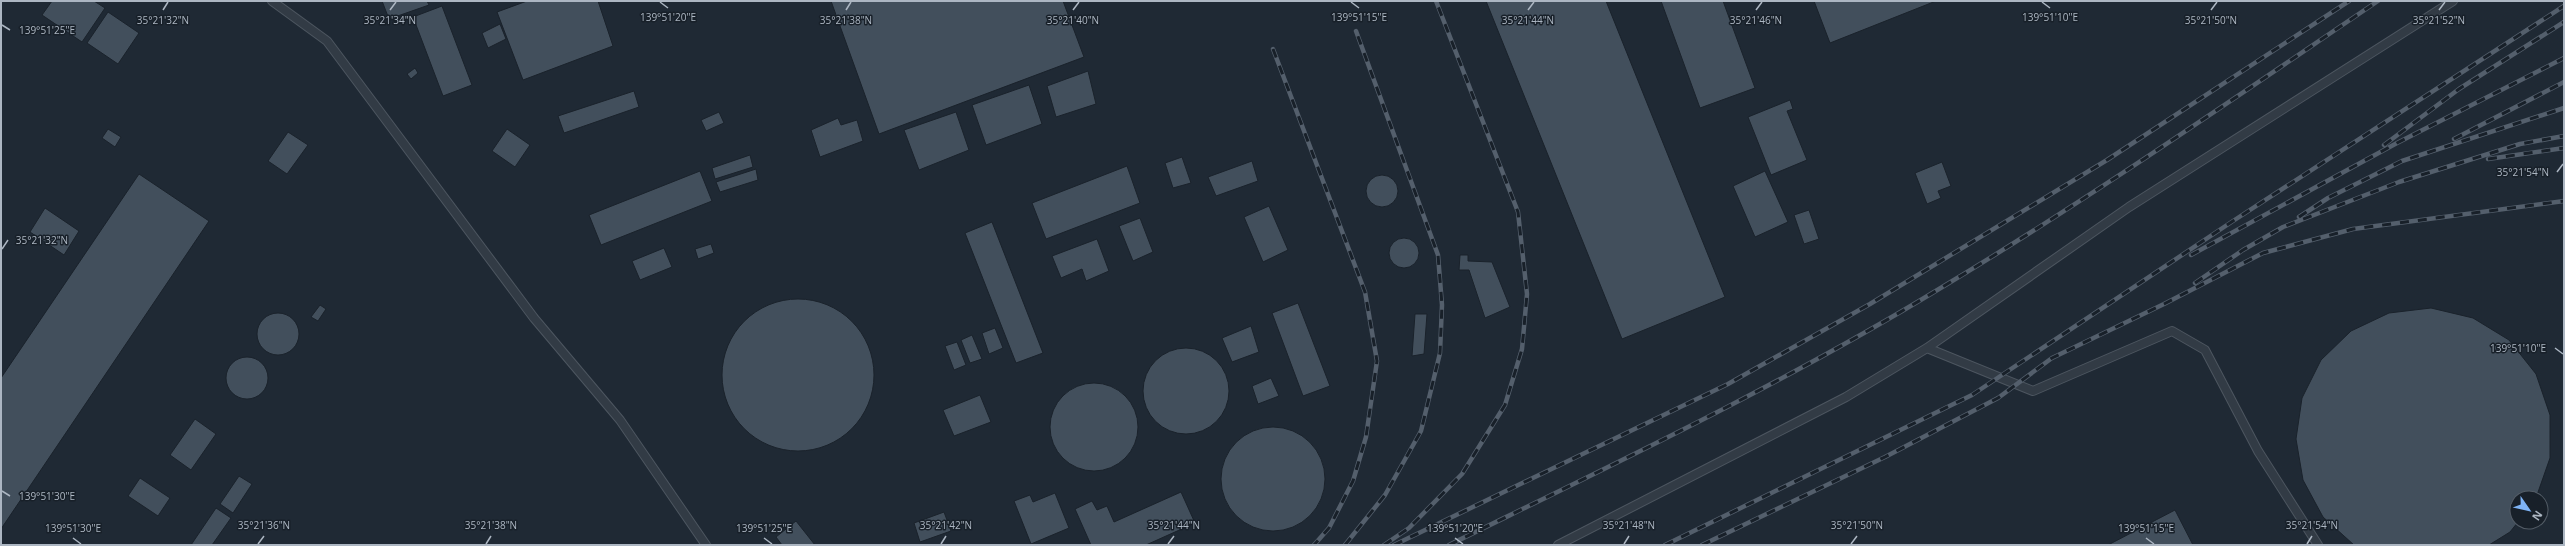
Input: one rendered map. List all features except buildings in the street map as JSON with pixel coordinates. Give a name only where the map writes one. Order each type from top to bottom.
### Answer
[{"type":"lane","points":[[272,1],[327,41],[534,318],[620,420],[706,545]]},
{"type":"lane","points":[[1558,545],[1846,397],[1927,348],[2129,207],[2453,1]]},
{"type":"lane","points":[[1927,348],[2033,392],[2172,331],[2205,350],[2258,451],[2318,545]]},
{"type":"railway","points":[[1384,545],[1409,528],[1462,474],[1505,405],[1522,349],[1527,294],[1518,212],[1436,1]]},
{"type":"railway","points":[[1394,545],[1728,384],[1870,304],[2107,160],[2349,1]]},
{"type":"railway","points":[[1449,545],[1697,423],[1819,358],[1939,289],[2106,184],[2378,1]]},
{"type":"railway","points":[[1665,545],[1972,395],[2233,221],[2564,6]]},
{"type":"railway","points":[[2384,145],[2459,89],[2564,22]]},
{"type":"railway","points":[[1345,545],[1385,495],[1421,431],[1440,353],[1442,305],[1438,255],[1356,31]]},
{"type":"railway","points":[[1273,49],[1365,292],[1377,361],[1366,437],[1353,481],[1329,528],[1314,545]]},
{"type":"railway","points":[[2191,255],[2397,143],[2564,58]]},
{"type":"railway","points":[[2454,139],[2564,82]]},
{"type":"railway","points":[[2299,217],[2328,198],[2402,161],[2564,108]]},
{"type":"railway","points":[[2195,283],[2243,250],[2283,227],[2399,182],[2520,144],[2564,136]]},
{"type":"railway","points":[[2488,159],[2564,148]]},
{"type":"railway","points":[[1702,545],[1885,457],[1998,398],[2052,358],[2164,304],[2263,253],[2353,229],[2564,201]]}]
